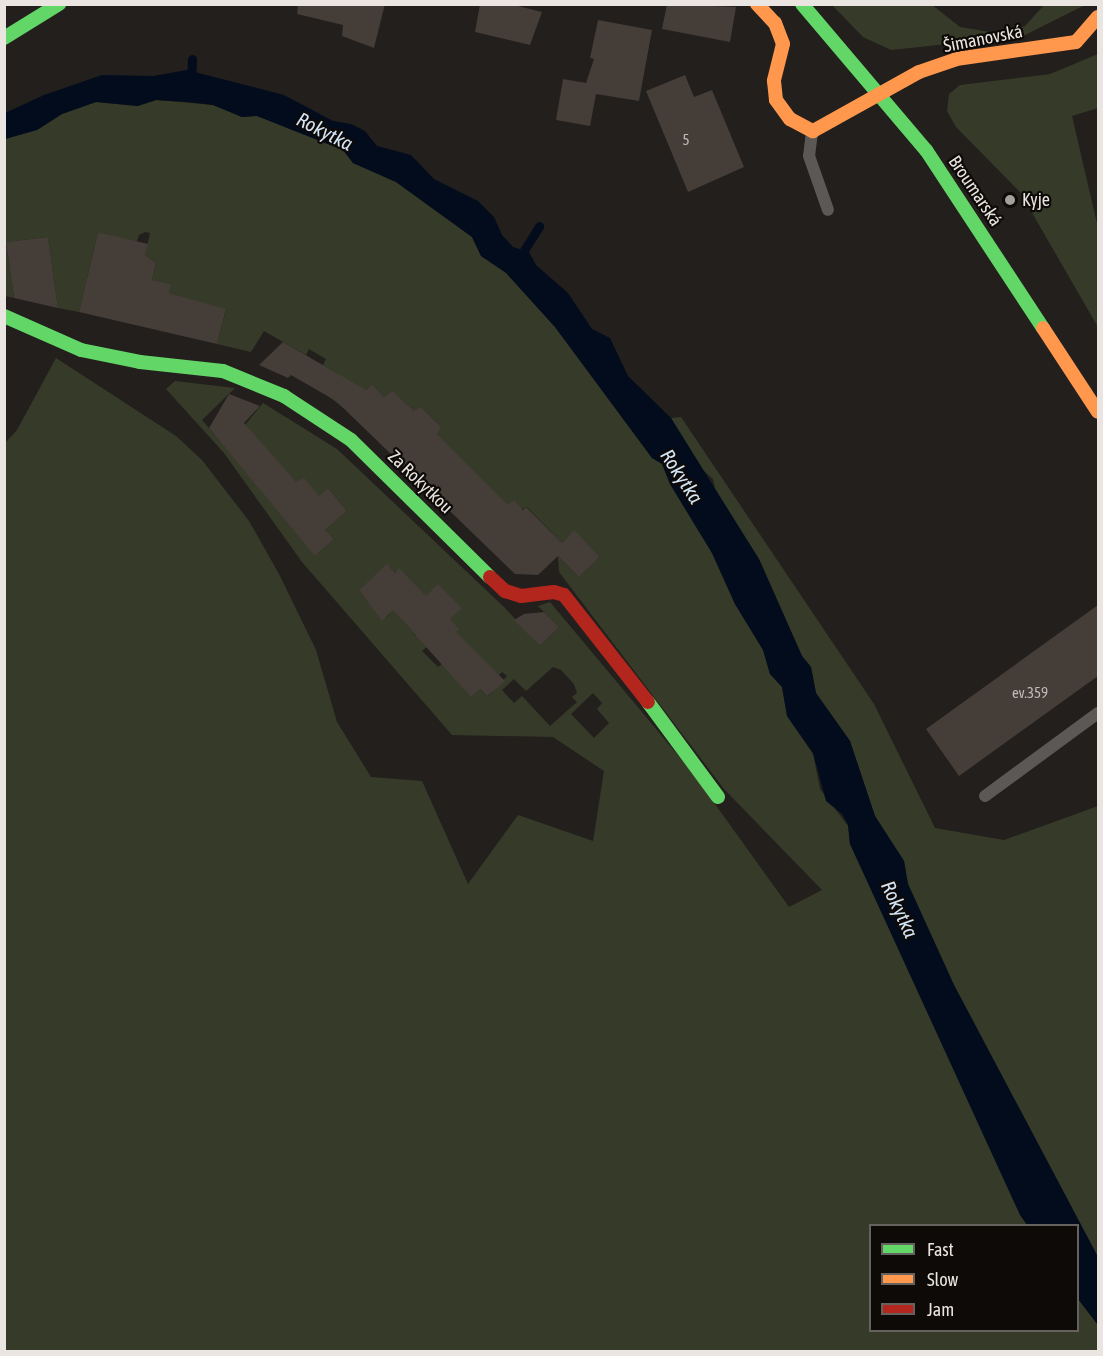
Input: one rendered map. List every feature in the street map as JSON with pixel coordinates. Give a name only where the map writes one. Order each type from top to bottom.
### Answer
[{"type":"street","points":[[4,38],[59,4]]},
{"type":"street","points":[[757,4],[775,23],[783,44],[774,81],[776,100],[789,119],[813,131]]},
{"type":"street","name":"Broumarská","points":[[802,4],[883,95],[926,150],[1098,412]]},
{"type":"street","name":"Šimanovská","points":[[813,131],[883,95],[920,72],[957,59],[1076,42],[1098,17]]},
{"type":"street","name":"Za Rokytkou","points":[[4,316],[81,350],[140,362],[223,371],[284,396],[328,423],[351,440],[505,591],[521,596],[554,592],[564,595],[576,606],[718,797]]},
{"type":"lane","points":[[813,131],[808,156],[828,210]]},
{"type":"lane","points":[[985,796],[1098,713]]},
{"type":"green space","points":[[832,5],[932,5],[960,27],[1003,34],[1025,26],[1044,5],[1085,5],[1023,36],[891,50],[863,37]]},
{"type":"green space","points":[[1098,54],[1098,108],[1072,116],[1098,228],[1098,327],[1020,192],[956,127],[947,111],[949,94],[960,85],[1050,74]]},
{"type":"green space","points":[[156,100],[213,105],[242,117],[257,116],[343,150],[353,163],[396,182],[472,237],[481,256],[506,272],[555,327],[652,458],[662,464],[670,484],[712,553],[735,604],[763,650],[770,674],[782,687],[787,716],[813,754],[820,789],[848,826],[850,844],[1027,1224],[869,1224],[869,1332],[1079,1332],[1079,1300],[1098,1325],[1098,1351],[5,1351],[4,444],[17,430],[56,358],[176,436],[202,460],[249,521],[279,574],[316,650],[337,722],[371,777],[422,781],[468,884],[518,815],[593,841],[604,771],[553,737],[452,735],[302,562],[224,453],[166,389],[175,381],[235,388],[202,420],[233,456],[245,425],[263,403],[337,449],[505,608],[540,646],[559,627],[538,606],[550,602],[692,772],[789,907],[822,890],[724,789],[559,572],[558,556],[579,577],[600,557],[574,531],[562,543],[527,507],[522,509],[514,501],[506,507],[437,434],[442,428],[420,406],[414,411],[392,390],[384,397],[372,384],[346,410],[327,395],[338,374],[323,365],[326,359],[309,349],[306,355],[264,331],[251,352],[217,344],[226,310],[169,293],[170,284],[152,280],[156,263],[145,255],[150,233],[145,232],[139,235],[132,255],[110,235],[98,232],[79,312],[58,308],[48,237],[6,242],[14,298],[5,296],[5,139],[37,130],[62,114],[96,102],[137,106]],"holes":[[[328,488],[347,511],[325,530],[334,539],[315,556]],[[387,565],[395,573],[399,569],[389,615],[382,620],[359,590]],[[439,585],[461,608],[443,626],[416,636],[401,619]],[[453,623],[460,630],[452,634],[499,675],[502,672],[507,676],[489,696],[478,688],[471,697],[444,662],[438,667],[422,651]],[[553,667],[561,670],[574,684],[577,693],[572,697],[577,702],[550,726],[522,696],[514,703],[502,690],[514,679],[526,691]],[[593,693],[602,703],[597,709],[609,723],[594,738],[571,714]]]},
{"type":"green space","points":[[681,417],[874,704],[935,828],[1004,840],[1098,806],[1098,1257],[954,985],[908,884],[904,861],[875,816],[850,741],[816,693],[811,667],[802,656],[759,559],[716,493],[713,479],[696,464],[671,418]]},
{"type":"water","name":"Rokytka","points":[[187,70],[284,95],[333,121],[351,124],[365,131],[377,146],[411,155],[434,179],[478,201],[494,217],[502,235],[513,247],[529,252],[536,265],[568,293],[592,329],[610,338],[628,376],[671,418],[759,559],[802,656],[811,667],[816,693],[850,741],[875,816],[904,861],[908,884],[954,985],[1098,1257],[1098,1325],[1079,1300],[1079,1224],[1026,1224],[1020,1215],[850,844],[848,825],[842,814],[826,801],[813,753],[787,716],[782,687],[770,674],[763,650],[735,604],[712,553],[670,484],[662,464],[652,458],[555,327],[506,273],[481,256],[472,237],[396,182],[353,163],[343,150],[257,116],[242,117],[213,105],[156,100],[138,106],[96,102],[62,114],[37,130],[5,139],[5,113],[44,95],[102,75],[153,76]]},
{"type":"building","points":[[298,4],[385,4],[374,48],[342,36],[343,25],[297,14]]},
{"type":"building","points":[[480,4],[510,4],[542,12],[530,45],[475,32]]},
{"type":"building","points":[[667,4],[736,7],[730,42],[662,29]]},
{"type":"building","points":[[598,20],[652,30],[639,101],[596,94],[590,126],[556,120],[563,79],[586,83],[594,59],[590,58]]},
{"type":"building","points":[[685,75],[694,97],[712,90],[744,167],[688,192],[646,91]]},
{"type":"building","points":[[98,232],[148,244],[145,255],[156,263],[152,280],[171,284],[169,293],[226,309],[217,344],[79,312]]},
{"type":"building","points":[[48,237],[58,308],[14,298],[6,242]]},
{"type":"building","points":[[283,342],[366,390],[372,384],[384,397],[392,390],[414,411],[420,406],[442,428],[437,434],[508,505],[514,500],[523,510],[526,507],[562,543],[574,530],[600,557],[579,577],[558,556],[538,575],[515,574],[336,401],[291,375],[288,378],[259,365]]},
{"type":"building","points":[[229,394],[260,406],[244,423],[296,482],[304,478],[319,496],[328,488],[347,511],[325,530],[334,539],[315,556],[209,428]]},
{"type":"building","points":[[387,564],[395,573],[399,568],[426,596],[438,584],[462,608],[450,619],[460,630],[456,632],[505,681],[488,696],[480,689],[471,697],[393,610],[382,621],[359,590]]},
{"type":"building","points":[[1098,605],[1098,676],[959,776],[926,729]]},
{"type":"building","points":[[544,612],[559,627],[540,646],[514,620],[524,614]]},
{"type":"waterway","points":[[191,80],[192,59]]},
{"type":"waterway","points":[[518,260],[539,226]]},
{"type":"traffic: fast","points":[[4,38],[59,4]]},
{"type":"traffic: fast","points":[[802,4],[926,150],[1043,328]]},
{"type":"traffic: fast","points":[[4,316],[81,350],[140,362],[223,371],[284,396],[351,440],[490,577]]},
{"type":"traffic: fast","points":[[648,702],[718,797]]},
{"type":"traffic: slow","points":[[757,4],[775,23],[783,44],[774,81],[776,100],[790,119],[813,131],[919,72],[956,59],[1076,42],[1098,17]]},
{"type":"traffic: slow","points":[[1043,328],[1098,412]]},
{"type":"traffic: jam","points":[[490,577],[505,591],[521,596],[554,592],[564,595],[648,702]]},
{"type":"place","name":"Kyje","points":[[1010,200]]}]
